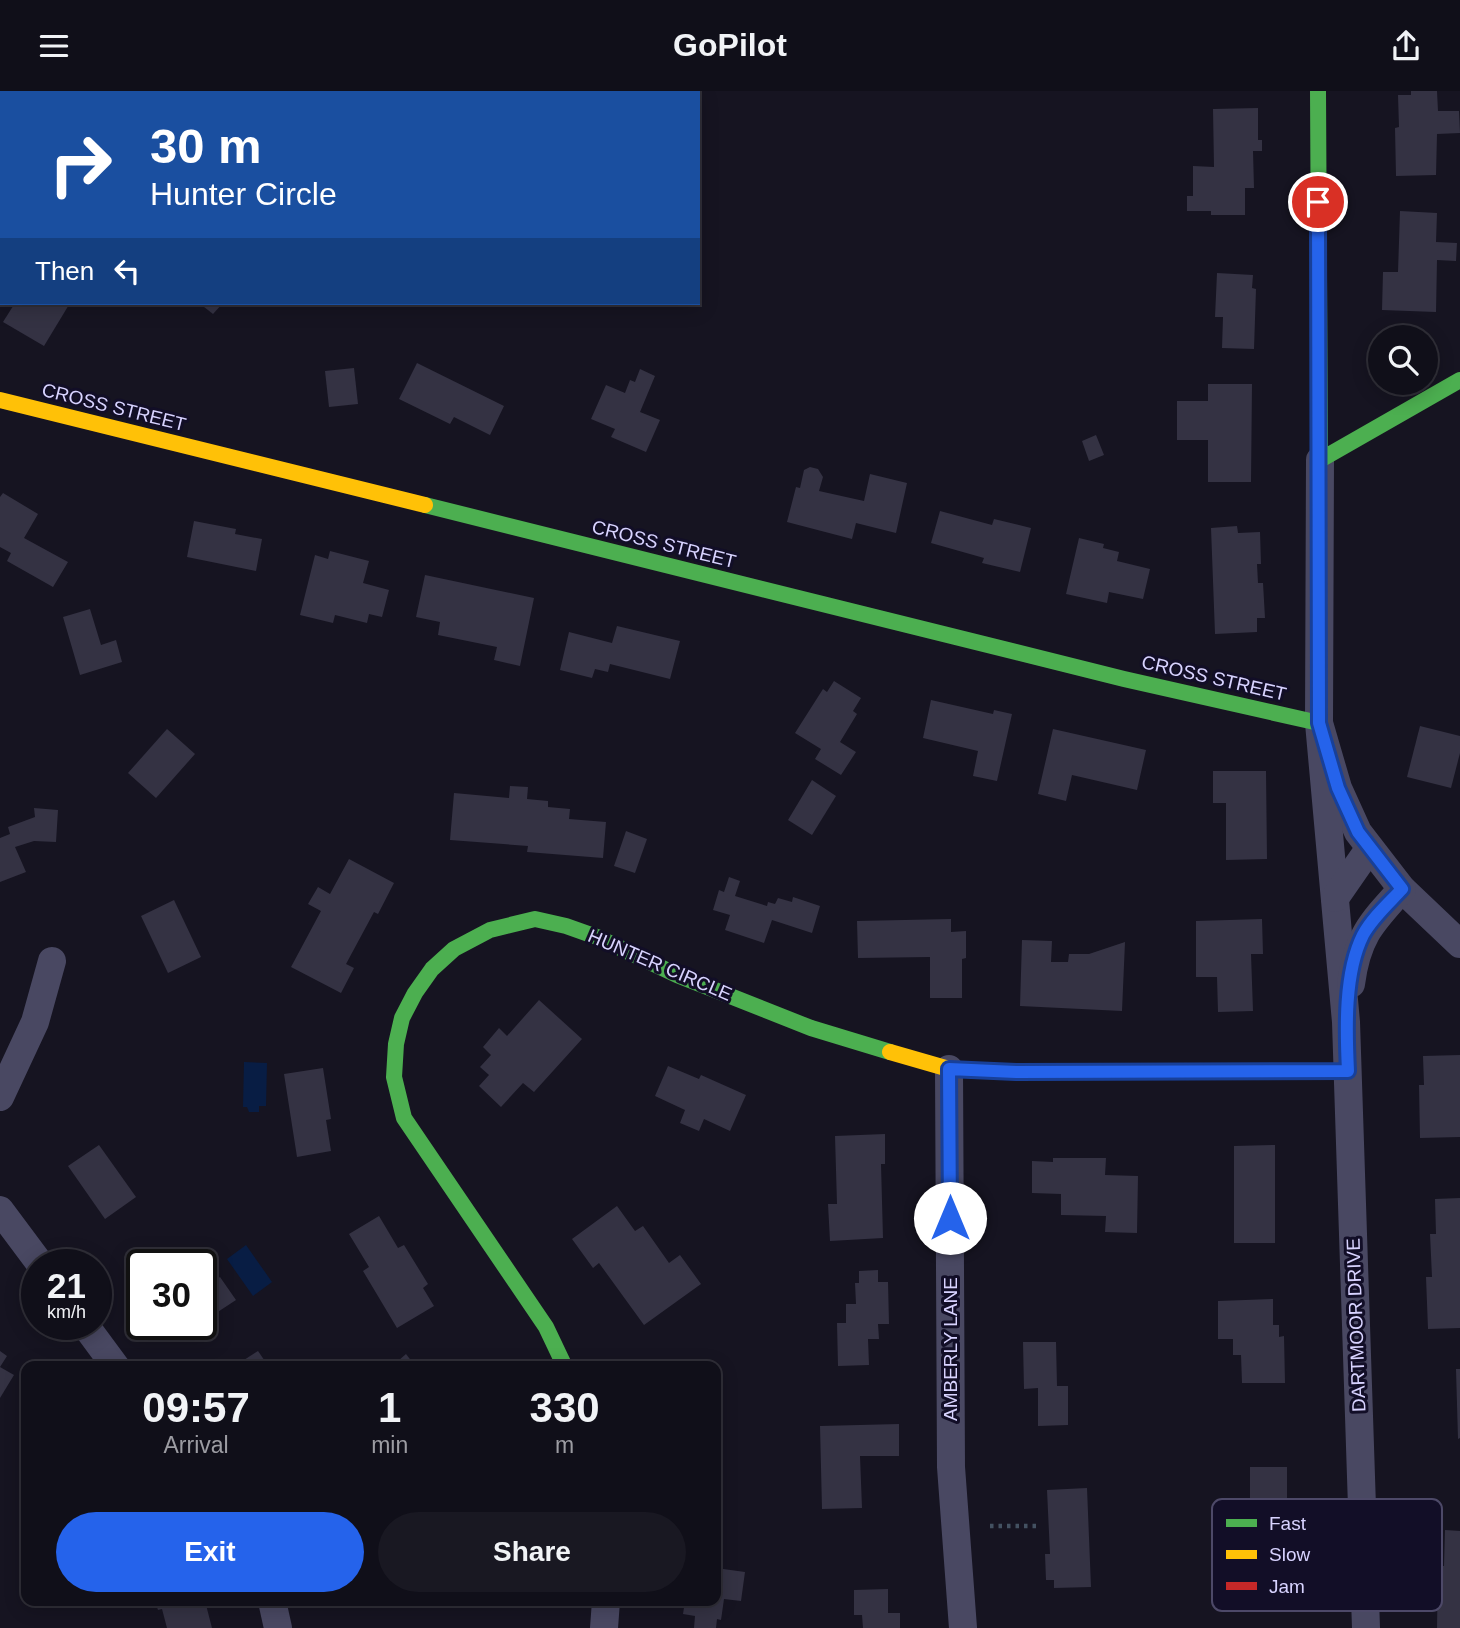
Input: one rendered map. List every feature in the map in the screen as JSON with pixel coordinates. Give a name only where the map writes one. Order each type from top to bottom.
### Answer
[{"type":"street","points":[[1318,91],[1319,723],[1338,788],[1358,832],[1402,889],[1460,944]]},
{"type":"street","points":[[1320,460],[1460,380]]},
{"type":"street","name":"CROSS STREET","points":[[0,400],[1111,676],[1319,723]]},
{"type":"street","name":"DARTMOOR DRIVE","points":[[1319,723],[1346,1022],[1362,1499]]},
{"type":"street","points":[[1335,898],[1369,849]]},
{"type":"street","name":"DARTMOOR DRIVE","points":[[1346,1022],[1353,965],[1359,946],[1374,921],[1402,889]]},
{"type":"street","name":"HUNTER CIRCLE","points":[[562,1361],[546,1327],[404,1118],[394,1077],[396,1044],[402,1018],[415,993],[432,969],[454,949],[490,930],[536,919],[566,926],[597,937],[677,975],[811,1028],[949,1069],[1016,1072],[1348,1071]]},
{"type":"street","points":[[0,1097],[36,1023],[51,961]]},
{"type":"street","name":"AMBERLY LANE","points":[[949,1069],[951,1467],[963,1628]]},
{"type":"street","points":[[0,1210],[29,1249]]},
{"type":"street","points":[[96,1340],[112,1361]]},
{"type":"street","points":[[273,1606],[278,1628]]},
{"type":"street","points":[[604,1628],[606,1606]]},
{"type":"path","points":[[990,1526],[1040,1526]]},
{"type":"water","points":[[244,1062],[267,1063],[266,1106],[259,1106],[259,1112],[249,1112],[247,1107],[243,1107]]},
{"type":"water","points":[[246,1245],[272,1282],[253,1296],[227,1259]]},
{"type":"building","points":[[1411,91],[1437,91],[1438,111],[1459,111],[1460,133],[1437,134],[1436,175],[1396,176],[1395,128],[1399,127],[1398,95],[1411,95]]},
{"type":"building","points":[[1258,108],[1258,140],[1262,140],[1262,151],[1253,151],[1254,188],[1245,188],[1245,215],[1211,215],[1211,211],[1187,211],[1187,196],[1193,196],[1193,166],[1214,167],[1213,109]]},
{"type":"building","points":[[1400,211],[1437,213],[1436,242],[1457,243],[1456,261],[1437,260],[1436,312],[1382,310],[1383,272],[1398,272]]},
{"type":"building","points":[[1217,273],[1253,275],[1252,288],[1256,289],[1254,349],[1222,348],[1223,317],[1215,317]]},
{"type":"building","points":[[14,305],[69,305],[44,346],[3,322]]},
{"type":"building","points":[[202,305],[221,305],[213,314]]},
{"type":"building","points":[[417,363],[504,406],[490,435],[454,417],[450,424],[399,399]]},
{"type":"building","points":[[354,368],[358,404],[329,407],[325,371]]},
{"type":"building","points":[[640,369],[655,376],[640,412],[660,420],[646,452],[611,437],[615,429],[591,419],[606,385],[625,393],[630,380],[635,382]]},
{"type":"building","points":[[1208,384],[1252,384],[1251,482],[1208,482],[1208,440],[1177,440],[1177,401],[1208,401]]},
{"type":"building","points":[[1096,435],[1104,455],[1089,461],[1082,441]]},
{"type":"building","points":[[810,467],[818,469],[823,477],[819,491],[864,501],[870,474],[907,483],[896,533],[856,523],[852,539],[787,522],[796,487],[800,488],[804,470]]},
{"type":"building","points":[[3,493],[38,514],[24,538],[68,562],[53,587],[7,561],[11,553],[0,547],[0,497]]},
{"type":"building","points":[[940,511],[992,525],[994,519],[1031,528],[1020,572],[982,563],[984,558],[931,543]]},
{"type":"building","points":[[194,521],[236,529],[235,534],[262,539],[256,571],[187,557]]},
{"type":"building","points":[[1237,526],[1238,533],[1260,532],[1261,564],[1257,564],[1258,583],[1263,583],[1265,618],[1257,618],[1257,632],[1215,634],[1211,528]]},
{"type":"building","points":[[1079,538],[1104,544],[1103,548],[1119,552],[1117,561],[1150,569],[1143,599],[1109,592],[1107,603],[1066,594]]},
{"type":"building","points":[[330,551],[369,561],[363,583],[389,590],[382,617],[369,614],[367,623],[335,615],[333,623],[300,615],[315,555],[328,559]]},
{"type":"building","points":[[425,575],[534,598],[520,666],[494,660],[497,647],[438,635],[440,622],[416,617]]},
{"type":"building","points":[[90,609],[101,645],[116,640],[122,662],[80,675],[63,617]]},
{"type":"building","points":[[617,626],[680,641],[670,679],[610,664],[608,672],[595,669],[592,678],[560,670],[569,632],[612,643]]},
{"type":"building","points":[[834,681],[861,698],[853,711],[857,714],[840,742],[856,752],[841,775],[815,759],[821,749],[795,733],[823,689],[827,692]]},
{"type":"building","points":[[931,700],[993,714],[994,710],[1012,714],[997,781],[973,776],[978,751],[923,738]]},
{"type":"building","points":[[1420,726],[1460,736],[1460,753],[1451,788],[1407,777]]},
{"type":"building","points":[[167,729],[195,754],[156,798],[128,773]]},
{"type":"building","points":[[1053,729],[1146,750],[1137,790],[1072,775],[1066,801],[1038,794]]},
{"type":"building","points":[[1213,771],[1266,771],[1267,859],[1226,860],[1226,803],[1213,803]]},
{"type":"building","points":[[812,780],[836,796],[812,835],[788,820]]},
{"type":"building","points":[[510,786],[528,787],[527,799],[548,801],[548,807],[570,809],[569,819],[606,822],[603,858],[527,852],[528,846],[450,840],[454,793],[509,798]]},
{"type":"building","points":[[34,808],[58,810],[56,842],[34,841],[15,847],[26,872],[0,882],[0,838],[10,834],[8,827],[35,817]]},
{"type":"building","points":[[626,831],[647,839],[635,873],[614,866]]},
{"type":"building","points":[[349,859],[394,883],[378,914],[374,912],[346,964],[354,968],[341,993],[291,967],[321,911],[308,904],[318,887],[330,894]]},
{"type":"building","points":[[729,877],[740,881],[735,896],[767,906],[768,902],[775,904],[778,898],[792,902],[793,897],[820,906],[812,933],[772,920],[764,943],[725,930],[730,915],[713,910],[719,890],[724,892]]},
{"type":"building","points":[[174,900],[201,957],[168,973],[141,916]]},
{"type":"building","points":[[951,919],[951,932],[966,931],[966,958],[962,959],[962,998],[930,998],[930,957],[858,958],[857,921]]},
{"type":"building","points":[[1262,919],[1263,954],[1251,954],[1253,1011],[1218,1012],[1217,977],[1196,977],[1196,921]]},
{"type":"building","points":[[1022,940],[1052,941],[1051,962],[1068,962],[1069,954],[1089,954],[1125,942],[1122,1011],[1020,1006]]},
{"type":"building","points":[[539,1000],[582,1039],[534,1092],[523,1083],[501,1107],[479,1086],[489,1075],[480,1067],[491,1055],[483,1047],[499,1028],[507,1036]]},
{"type":"building","points":[[1460,1055],[1460,1137],[1420,1138],[1419,1085],[1424,1085],[1423,1056]]},
{"type":"building","points":[[668,1066],[699,1079],[701,1075],[746,1095],[730,1131],[704,1119],[699,1131],[680,1123],[685,1110],[655,1096]]},
{"type":"building","points":[[323,1068],[331,1119],[326,1120],[331,1151],[297,1157],[284,1074]]},
{"type":"building","points":[[885,1134],[885,1164],[881,1164],[883,1238],[830,1241],[828,1204],[837,1204],[835,1136]]},
{"type":"building","points":[[99,1145],[136,1197],[105,1219],[68,1166]]},
{"type":"building","points":[[1275,1145],[1275,1243],[1234,1243],[1234,1146]]},
{"type":"building","points":[[1053,1158],[1106,1158],[1105,1175],[1138,1176],[1137,1233],[1105,1232],[1106,1216],[1061,1215],[1061,1194],[1032,1193],[1032,1161],[1053,1162]]},
{"type":"building","points":[[1460,1198],[1460,1328],[1428,1329],[1426,1277],[1432,1277],[1430,1234],[1436,1234],[1435,1199]]},
{"type":"building","points":[[617,1206],[635,1231],[643,1226],[669,1263],[680,1255],[701,1284],[644,1325],[599,1263],[593,1268],[572,1239]]},
{"type":"building","points":[[379,1216],[398,1248],[404,1245],[428,1284],[423,1288],[434,1306],[397,1328],[363,1271],[369,1267],[349,1234]]},
{"type":"building","points":[[878,1270],[878,1282],[888,1282],[889,1324],[878,1324],[879,1339],[868,1339],[869,1365],[838,1366],[837,1323],[846,1323],[846,1304],[856,1304],[855,1283],[859,1283],[859,1271]]},
{"type":"building","points":[[220,1277],[236,1300],[217,1312],[217,1279]]},
{"type":"building","points":[[1273,1299],[1273,1325],[1279,1325],[1279,1337],[1284,1336],[1285,1383],[1242,1383],[1241,1355],[1233,1355],[1233,1339],[1218,1339],[1218,1301]]},
{"type":"building","points":[[1023,1342],[1056,1342],[1057,1386],[1068,1386],[1068,1425],[1038,1426],[1038,1388],[1024,1389]]},
{"type":"building","points":[[0,1351],[7,1356],[0,1367]]},
{"type":"building","points":[[258,1351],[265,1361],[242,1361]]},
{"type":"building","points":[[406,1354],[411,1361],[398,1361]]},
{"type":"building","points":[[0,1367],[14,1375],[0,1398]]},
{"type":"building","points":[[1456,1369],[1460,1369],[1458,1439]]},
{"type":"building","points":[[899,1424],[899,1456],[860,1456],[862,1508],[822,1509],[820,1426]]},
{"type":"building","points":[[1250,1467],[1287,1467],[1287,1499],[1250,1499]]},
{"type":"building","points":[[1087,1488],[1091,1587],[1054,1588],[1054,1580],[1046,1580],[1045,1554],[1050,1554],[1047,1490]]},
{"type":"building","points":[[1445,1530],[1460,1531],[1460,1628],[1437,1628],[1437,1611],[1442,1611]]},
{"type":"building","points":[[721,1569],[745,1572],[741,1601],[724,1599],[721,1620],[717,1619],[716,1628],[694,1628],[695,1616],[683,1614],[684,1606],[721,1606]]},
{"type":"building","points":[[888,1589],[888,1613],[900,1613],[900,1628],[863,1628],[862,1615],[854,1615],[854,1590]]},
{"type":"building","points":[[157,1606],[206,1606],[212,1628],[167,1628],[162,1609],[158,1610]]},
{"type":"traffic: fast","points":[[1318,91],[1320,460],[1460,380]]},
{"type":"traffic: fast","points":[[425,505],[1124,679],[1319,723]]},
{"type":"traffic: fast","points":[[562,1361],[546,1327],[404,1118],[394,1077],[396,1044],[402,1018],[432,969],[454,949],[490,930],[535,919],[597,937],[677,975],[811,1028],[890,1052]]},
{"type":"traffic: slow","points":[[0,400],[425,505]]},
{"type":"traffic: slow","points":[[890,1052],[949,1069],[1016,1072],[1194,1071]]},
{"type":"traffic: jam","points":[[1194,1071],[1348,1071]]},
{"type":"route","points":[[950,1218],[949,1069],[1016,1072],[1348,1071],[1346,1022],[1353,965],[1364,933],[1402,889],[1358,832],[1338,788],[1319,723],[1318,202]]}]
